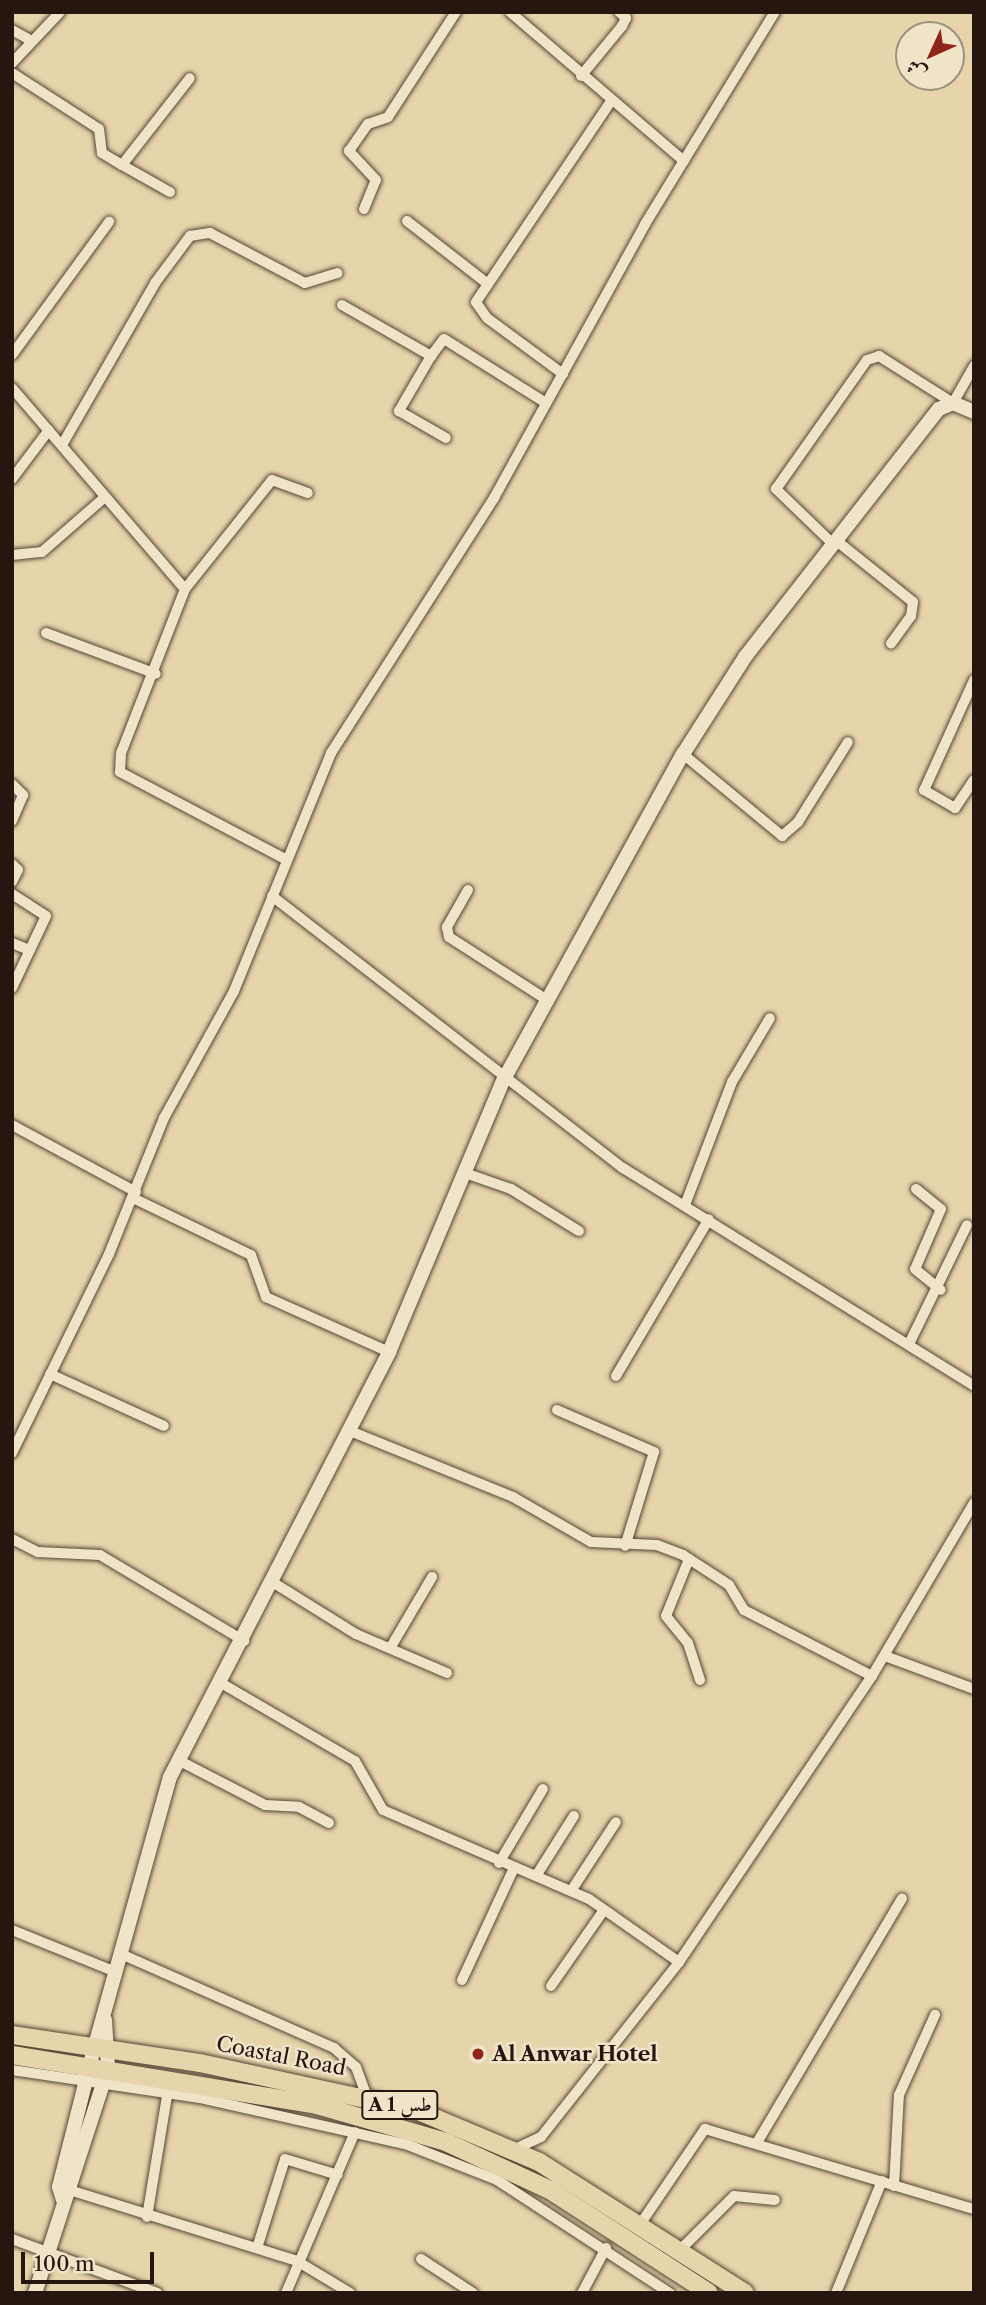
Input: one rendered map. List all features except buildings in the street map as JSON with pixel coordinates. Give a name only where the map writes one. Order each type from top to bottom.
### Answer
[{"type":"highway","name":"Coastal Road","points":[[12,2035],[99,2067],[367,2096],[539,2162],[641,2223],[745,2293]]},
{"type":"highway","name":"Coastal Road","points":[[12,2054],[317,2105],[446,2142],[550,2190],[709,2293]]},
{"type":"street","points":[[12,63],[60,12]]},
{"type":"street","points":[[364,209],[376,180],[349,150],[368,124],[388,117],[456,12]]},
{"type":"street","points":[[510,12],[581,76],[684,161]]},
{"type":"street","points":[[12,1453],[134,1195],[164,1118],[234,991],[285,859],[331,753],[494,498],[684,161],[775,12]]},
{"type":"street","points":[[581,76],[625,14]]},
{"type":"street","points":[[12,30],[32,41]]},
{"type":"street","points":[[12,73],[99,129],[102,153],[170,192]]},
{"type":"street","points":[[122,165],[190,78]]},
{"type":"street","points":[[563,374],[478,310],[484,281],[611,101]]},
{"type":"street","points":[[407,221],[484,281]]},
{"type":"street","points":[[12,355],[109,222]]},
{"type":"street","points":[[62,445],[155,283],[190,236],[210,233],[305,283],[337,273]]},
{"type":"street","points":[[342,305],[431,356]]},
{"type":"street","points":[[446,438],[399,411],[444,338],[546,403]]},
{"type":"street","points":[[891,644],[911,616],[913,602],[836,543],[776,489],[867,360],[879,356],[974,412]]},
{"type":"street","points":[[35,2293],[99,2067],[105,2018],[116,1972],[178,1760],[245,1641],[389,1352],[504,1079],[683,754],[745,657],[939,410],[953,402],[974,366]]},
{"type":"street","points":[[12,388],[62,445],[103,498],[185,589]]},
{"type":"street","points":[[12,479],[49,430]]},
{"type":"street","points":[[285,859],[120,772],[121,753],[156,674],[185,589],[272,480],[308,493]]},
{"type":"street","points":[[12,555],[42,552],[103,498]]},
{"type":"street","points":[[46,634],[156,674]]},
{"type":"street","points":[[974,680],[924,790],[955,808],[974,780]]},
{"type":"street","points":[[683,754],[782,836],[798,822],[848,742]]},
{"type":"street","points":[[12,784],[23,795],[12,821]]},
{"type":"street","points":[[12,864],[18,870],[12,882]]},
{"type":"street","points":[[468,890],[447,927],[449,937],[547,1000]]},
{"type":"street","points":[[12,894],[46,913],[12,988]]},
{"type":"street","points":[[272,896],[368,965],[504,1079],[623,1168],[974,1386]]},
{"type":"street","points":[[12,943],[29,950]]},
{"type":"street","points":[[685,1205],[732,1082],[770,1018]]},
{"type":"street","points":[[12,1125],[134,1195],[251,1255],[266,1297],[389,1352]]},
{"type":"street","points":[[464,1173],[511,1189],[579,1231]]},
{"type":"street","points":[[916,1189],[941,1209],[915,1269],[941,1290]]},
{"type":"street","points":[[615,1376],[709,1219]]},
{"type":"street","points":[[909,1344],[941,1290],[967,1225]]},
{"type":"street","points":[[50,1374],[164,1426]]},
{"type":"street","points":[[557,1410],[654,1452],[625,1546]]},
{"type":"street","points":[[350,1431],[513,1497],[591,1542],[625,1546],[657,1545],[689,1559],[729,1585],[744,1611],[872,1676]]},
{"type":"street","points":[[513,2150],[541,2137],[679,1962],[885,1656],[974,1503]]},
{"type":"street","points":[[12,1539],[38,1552],[100,1555],[245,1641]]},
{"type":"street","points":[[689,1559],[666,1616],[688,1643],[699,1680]]},
{"type":"street","points":[[392,1645],[432,1577]]},
{"type":"street","points":[[274,1583],[356,1634],[392,1645],[447,1672]]},
{"type":"street","points":[[885,1656],[974,1689]]},
{"type":"street","points":[[221,1683],[355,1761],[383,1810],[499,1863],[571,1891],[604,1910],[679,1962]]},
{"type":"street","points":[[178,1760],[245,1796],[305,1809],[329,1823]]},
{"type":"street","points":[[499,1863],[543,1789]]},
{"type":"street","points":[[536,1876],[574,1816]]},
{"type":"street","points":[[571,1891],[616,1822]]},
{"type":"street","points":[[462,1980],[514,1868]]},
{"type":"street","points":[[758,2141],[902,1898]]},
{"type":"street","points":[[551,1986],[604,1910]]},
{"type":"street","points":[[12,1930],[116,1972]]},
{"type":"street","points":[[121,1954],[334,2048],[356,2067],[367,2096]]},
{"type":"street","points":[[894,2186],[899,2095],[935,2015]]},
{"type":"street","points":[[12,2070],[99,2067],[167,2096],[355,2132],[497,2180],[606,2248],[670,2293]]},
{"type":"street","points":[[147,2217],[167,2096]]},
{"type":"street","points":[[286,2293],[297,2261],[338,2175],[355,2132]]},
{"type":"street","points":[[641,2223],[700,2132],[758,2141],[974,2209]]},
{"type":"street","points":[[539,2162],[541,2137]]},
{"type":"street","points":[[257,2248],[285,2159],[338,2175]]},
{"type":"street","points":[[836,2293],[882,2181]]},
{"type":"street","points":[[64,2192],[297,2261],[350,2293]]},
{"type":"street","points":[[681,2249],[734,2196],[775,2200]]},
{"type":"street","points":[[12,2239],[47,2256],[157,2293]]},
{"type":"street","points":[[582,2293],[606,2248]]},
{"type":"street","points":[[421,2259],[473,2293]]},
{"type":"place","name":"Al Anwar Hotel","points":[[478,2054]]}]
